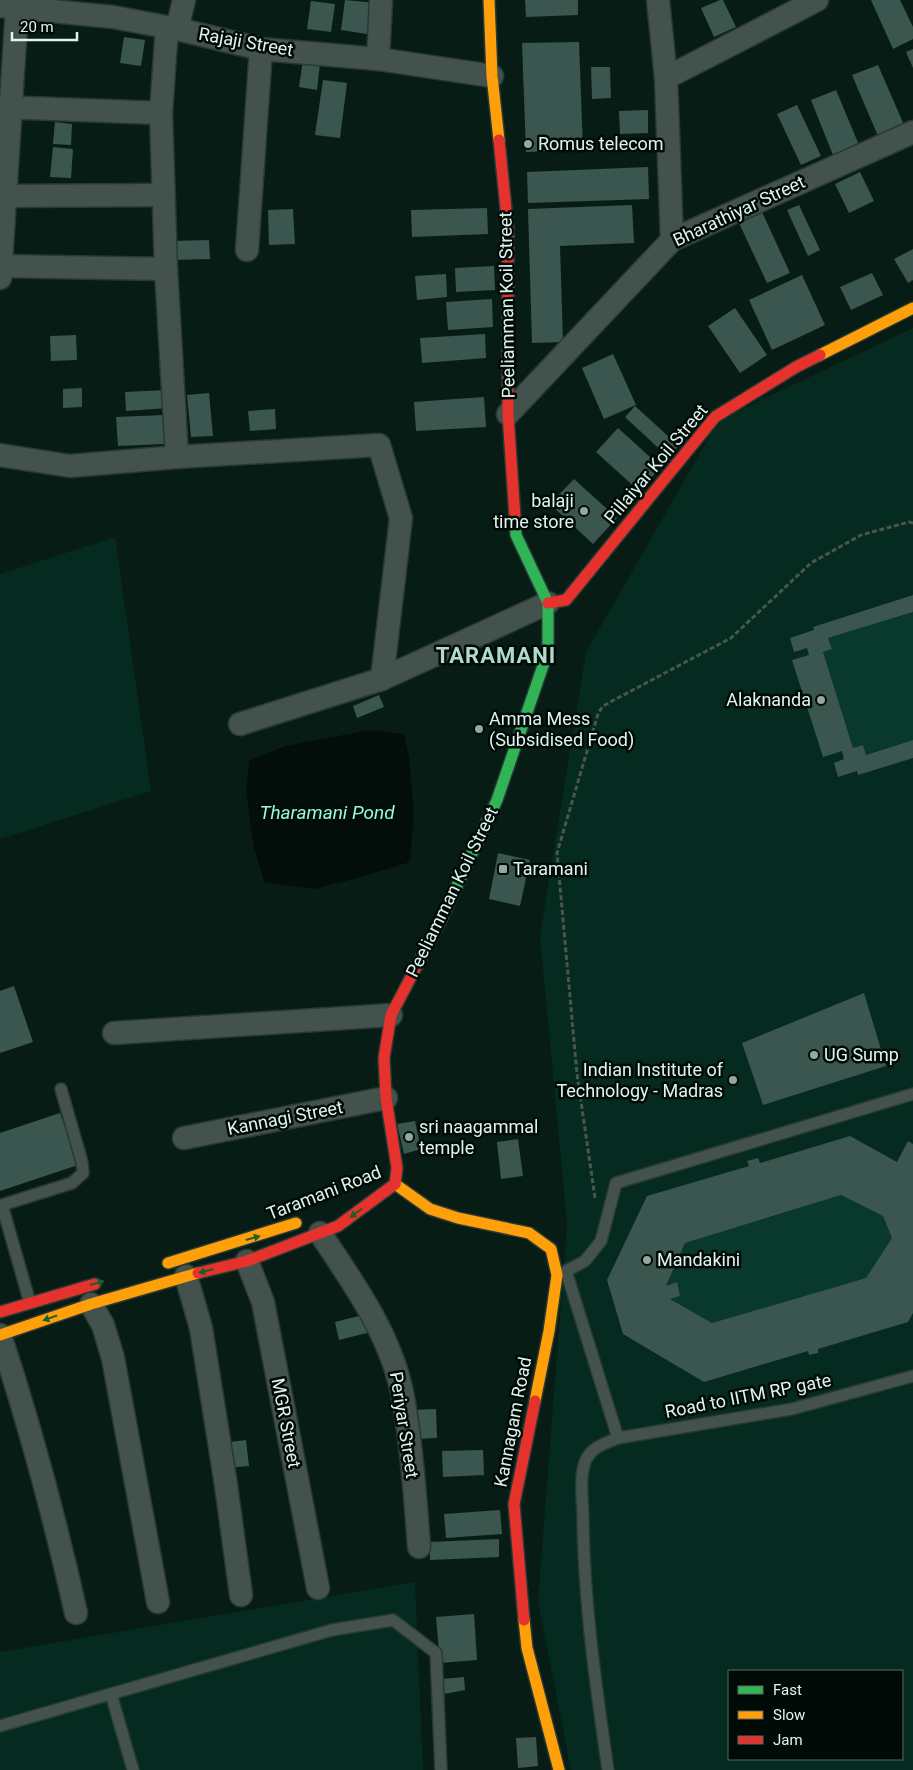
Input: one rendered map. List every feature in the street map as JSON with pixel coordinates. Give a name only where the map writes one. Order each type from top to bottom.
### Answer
[{"type":"street","points":[[177,457],[166,269],[161,113],[172,28],[184,0]]},
{"type":"street","points":[[378,59],[381,0]]},
{"type":"street","name":"Peeliamman Koil Street","points":[[395,1184],[397,1168],[386,1098],[384,1058],[391,1015],[434,934],[497,800],[548,651],[548,603],[516,535],[508,414],[508,229],[492,76],[489,0]]},
{"type":"street","points":[[658,0],[666,78],[672,240]]},
{"type":"street","points":[[666,78],[817,0]]},
{"type":"street","name":"Rajaji Street","points":[[9,7],[54,5],[114,9],[172,28],[260,49],[378,59],[492,76]]},
{"type":"street","points":[[0,278],[9,7]]},
{"type":"street","points":[[247,250],[260,49]]},
{"type":"street","points":[[6,107],[161,113]]},
{"type":"street","name":"Bharathiyar Street","points":[[508,414],[672,240],[913,132]]},
{"type":"street","points":[[2,196],[163,196]]},
{"type":"street","points":[[0,266],[166,269]]},
{"type":"street","name":"Pillaiyar Koil Street","points":[[548,603],[566,600],[715,417],[796,367],[913,308]]},
{"type":"street","points":[[0,454],[70,466],[177,457],[379,446],[401,518],[382,679]]},
{"type":"street","points":[[240,724],[382,679],[548,603]]},
{"type":"street","points":[[114,1033],[391,1015]]},
{"type":"street","name":"Kannagi Street","points":[[184,1138],[386,1098]]},
{"type":"street","name":"Kannagam Road","points":[[395,1184],[430,1209],[458,1218],[529,1233],[551,1249],[561,1273],[514,1504],[527,1648],[559,1770]]},
{"type":"street","name":"Taramani Road","points":[[351,1202],[395,1184]]},
{"type":"street","name":"Taramani Road","points":[[153,1267],[277,1230],[315,1226],[338,1226],[395,1184]]},
{"type":"street","name":"Taramani Road","points":[[0,1335],[91,1304],[186,1276],[247,1261],[315,1226]]},
{"type":"street","name":"Periyar Street","points":[[315,1226],[359,1294],[376,1325],[390,1353],[402,1388],[411,1451],[419,1547]]},
{"type":"street","name":"MGR Street","points":[[247,1261],[263,1302],[318,1588]]},
{"type":"street","points":[[186,1276],[201,1328],[241,1595]]},
{"type":"street","points":[[0,1312],[106,1281]]},
{"type":"street","points":[[91,1304],[103,1325],[114,1358],[158,1602]]},
{"type":"street","points":[[0,1335],[22,1401],[64,1559],[76,1613]]},
{"type":"lane","points":[[30,1303],[1,1205],[72,1183],[83,1173],[82,1162],[61,1089]]},
{"type":"lane","points":[[618,1438],[561,1273],[585,1261],[601,1241],[616,1183],[913,1094]]},
{"type":"lane","name":"Road to IITM RP gate","points":[[608,1770],[590,1648],[583,1534],[582,1477],[585,1461],[592,1451],[618,1438],[792,1409],[913,1376]]},
{"type":"lane","points":[[0,1726],[332,1630],[392,1620],[436,1653],[442,1770]]},
{"type":"lane","points":[[111,1694],[133,1770]]},
{"type":"path","points":[[595,1202],[576,1074],[557,853],[598,714],[602,707],[612,701],[731,638],[811,563],[861,535],[909,522],[913,523]]},
{"type":"shaded area","name":"Indian Institute of Technology - Madras","points":[[913,328],[913,1770],[571,1770],[538,1602],[567,1224],[540,936],[586,652],[719,420]]},
{"type":"shaded area","points":[[115,537],[151,791],[0,839],[0,574]]},
{"type":"shaded area","points":[[913,612],[913,740],[866,755],[863,745],[853,748],[823,652],[832,649],[828,638]]},
{"type":"shaded area","points":[[841,1195],[883,1216],[892,1238],[866,1278],[712,1323],[670,1299],[680,1296],[677,1283],[666,1286],[685,1243]]},
{"type":"shaded area","points":[[415,1582],[423,1770],[0,1770],[0,1652]]},
{"type":"water","name":"Tharamani Pond","points":[[370,730],[404,734],[409,758],[414,814],[410,862],[314,889],[264,882],[253,843],[246,789],[249,761],[285,746]]},
{"type":"building","points":[[345,0],[377,3],[373,35],[341,30]]},
{"type":"building","points":[[525,0],[578,0],[578,15],[526,17]]},
{"type":"building","points":[[723,0],[736,27],[714,37],[701,8]]},
{"type":"building","points":[[871,0],[900,0],[913,27],[913,39],[893,49]]},
{"type":"building","points":[[311,1],[335,4],[331,32],[307,29]]},
{"type":"building","points":[[124,37],[145,40],[141,66],[120,63]]},
{"type":"building","points":[[579,42],[583,150],[526,152],[522,43]]},
{"type":"building","points":[[913,49],[913,68],[906,52]]},
{"type":"building","points":[[304,53],[321,55],[317,90],[299,87]]},
{"type":"building","points":[[878,65],[904,125],[878,136],[852,75]]},
{"type":"building","points":[[591,67],[610,67],[611,98],[592,99]]},
{"type":"building","points":[[323,80],[347,83],[340,138],[315,135]]},
{"type":"building","points":[[836,90],[859,145],[833,155],[811,100]]},
{"type":"building","points":[[797,105],[821,156],[801,165],[777,114]]},
{"type":"building","points":[[648,110],[648,133],[620,134],[619,111]]},
{"type":"building","points":[[55,122],[72,124],[71,145],[53,144]]},
{"type":"building","points":[[53,147],[73,149],[71,178],[50,177]]},
{"type":"building","points":[[648,167],[649,199],[528,203],[527,172]]},
{"type":"building","points":[[860,172],[874,201],[849,213],[835,184]]},
{"type":"building","points":[[632,205],[634,243],[560,246],[563,342],[532,343],[528,209]]},
{"type":"building","points":[[799,205],[820,250],[808,256],[787,210]]},
{"type":"building","points":[[487,208],[488,234],[412,237],[411,210]]},
{"type":"building","points":[[293,209],[295,244],[269,245],[268,210]]},
{"type":"building","points":[[762,212],[790,273],[767,283],[739,223]]},
{"type":"building","points":[[209,240],[210,259],[173,260],[173,241]]},
{"type":"building","points":[[913,249],[913,280],[908,283],[894,259]]},
{"type":"building","points":[[494,266],[495,290],[456,292],[455,268]]},
{"type":"building","points":[[872,273],[883,295],[851,310],[840,287]]},
{"type":"building","points":[[446,274],[447,297],[417,300],[415,276]]},
{"type":"building","points":[[802,275],[825,325],[772,350],[749,300]]},
{"type":"building","points":[[492,299],[493,327],[448,330],[446,302]]},
{"type":"building","points":[[735,308],[767,355],[740,373],[708,326]]},
{"type":"building","points":[[485,334],[486,358],[422,363],[420,338]]},
{"type":"building","points":[[76,335],[77,360],[51,361],[50,336]]},
{"type":"building","points":[[613,354],[636,405],[604,419],[582,368]]},
{"type":"building","points":[[82,388],[82,407],[63,408],[63,389]]},
{"type":"building","points":[[167,390],[168,408],[126,411],[125,392]]},
{"type":"building","points":[[209,393],[213,436],[191,437],[187,395]]},
{"type":"building","points":[[484,397],[486,427],[416,431],[414,402]]},
{"type":"building","points":[[635,406],[679,446],[668,457],[625,417]]},
{"type":"building","points":[[275,409],[276,429],[250,431],[248,411]]},
{"type":"building","points":[[164,415],[165,444],[118,446],[116,417]]},
{"type":"building","points":[[618,428],[661,467],[639,491],[596,452]]},
{"type":"building","name":"balaji time store","points":[[574,479],[617,518],[593,544],[550,504]]},
{"type":"building","name":"Alaknanda","points":[[913,595],[913,612],[828,638],[832,649],[823,652],[853,748],[863,745],[866,755],[913,740],[913,758],[858,775],[857,771],[838,777],[834,763],[844,759],[842,751],[823,757],[792,660],[809,655],[807,648],[794,652],[790,638],[814,630],[813,627]]},
{"type":"building","points":[[379,695],[384,707],[357,718],[353,706]]},
{"type":"building","points":[[498,853],[530,860],[520,906],[489,899]]},
{"type":"building","points":[[14,986],[33,1042],[0,1053],[0,991]]},
{"type":"building","name":"UG Sump","points":[[864,993],[886,1066],[763,1105],[742,1043]]},
{"type":"building","points":[[60,1113],[78,1165],[0,1191],[0,1133]]},
{"type":"building","name":"sri naagammal temple","points":[[415,1121],[421,1149],[404,1154],[397,1124]]},
{"type":"building","name":"Mandakini","points":[[850,1136],[897,1162],[908,1141],[913,1144],[913,1313],[908,1322],[818,1349],[818,1353],[809,1355],[808,1351],[704,1382],[623,1334],[607,1280],[647,1196],[749,1166],[747,1161],[758,1158],[760,1163]],"holes":[[[841,1195],[883,1216],[892,1238],[866,1278],[712,1323],[670,1299],[680,1296],[677,1282],[666,1286],[685,1243]]]},
{"type":"building","points":[[518,1139],[523,1176],[501,1179],[497,1142]]},
{"type":"building","points":[[363,1315],[367,1333],[339,1340],[335,1322]]},
{"type":"building","points":[[436,1409],[437,1438],[414,1439],[413,1410]]},
{"type":"building","points":[[246,1440],[249,1466],[225,1468],[222,1443]]},
{"type":"building","points":[[483,1450],[484,1475],[443,1477],[442,1451]]},
{"type":"building","points":[[500,1510],[502,1534],[446,1538],[444,1514]]},
{"type":"building","points":[[499,1539],[499,1557],[430,1560],[429,1542]]},
{"type":"building","points":[[474,1614],[477,1660],[440,1663],[436,1617]]},
{"type":"building","points":[[464,1677],[465,1690],[444,1694],[442,1679]]},
{"type":"building","points":[[536,1737],[538,1766],[518,1768],[516,1738]]},
{"type":"traffic: fast","points":[[441,920],[497,800],[548,651],[548,603],[516,535],[515,518]]},
{"type":"traffic: slow","points":[[489,0],[492,76],[499,140]]},
{"type":"traffic: slow","points":[[820,355],[913,308]]},
{"type":"traffic: slow","points":[[395,1184],[430,1209],[458,1218],[529,1233],[551,1249],[557,1275],[549,1331],[535,1401]]},
{"type":"traffic: slow","points":[[168,1263],[296,1223]]},
{"type":"traffic: slow","points":[[0,1335],[91,1304],[198,1273]]},
{"type":"traffic: slow","points":[[524,1620],[527,1648],[559,1770]]},
{"type":"traffic: jam","points":[[499,140],[508,229],[508,414],[515,518]]},
{"type":"traffic: jam","points":[[548,603],[566,600],[715,417],[796,367],[820,355]]},
{"type":"traffic: jam","points":[[395,1184],[397,1168],[386,1098],[384,1058],[391,1015],[441,920]]},
{"type":"traffic: jam","points":[[198,1273],[247,1261],[338,1226],[395,1184]]},
{"type":"traffic: jam","points":[[0,1312],[95,1284]]},
{"type":"traffic: jam","points":[[524,1620],[514,1504],[535,1401]]},
{"type":"place","name":"Romus telecom","points":[[528,144]]},
{"type":"place","name":"balaji time store","points":[[584,511]]},
{"type":"place","name":"Alaknanda","points":[[821,700]]},
{"type":"place","name":"Amma Mess (Subsidised Food)","points":[[479,729]]},
{"type":"place","name":"Taramani","points":[[503,869]]},
{"type":"place","name":"UG Sump","points":[[814,1055]]},
{"type":"place","name":"Indian Institute of Technology - Madras","points":[[733,1080]]},
{"type":"place","name":"sri naagammal temple","points":[[409,1137]]},
{"type":"place","name":"Mandakini","points":[[647,1260]]},
{"type":"district","name":"TARAMANI","points":[[496,655]]}]
